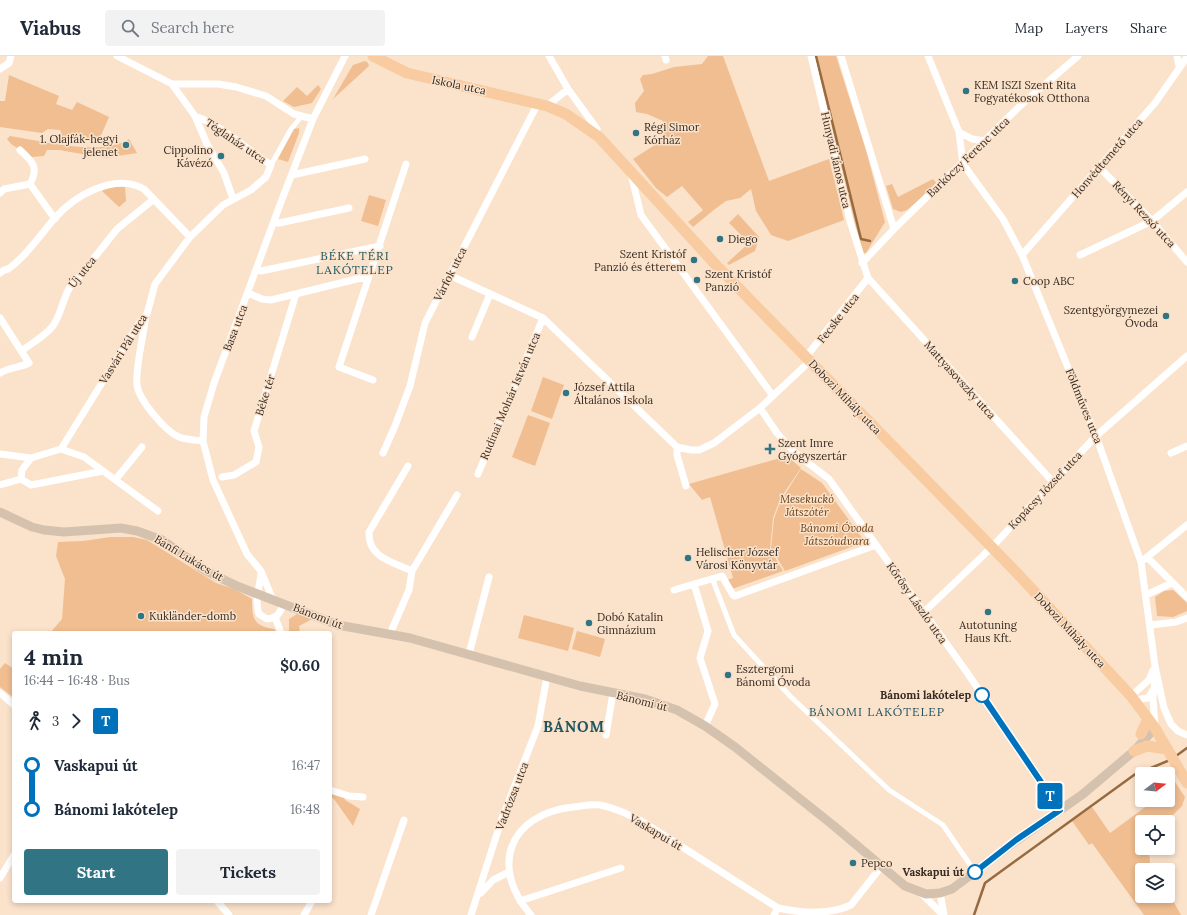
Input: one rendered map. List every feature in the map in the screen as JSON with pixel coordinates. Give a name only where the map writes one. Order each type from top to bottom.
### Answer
[{"type":"main road","name":"Iskola utca","points":[[373,56],[407,73],[542,104]]},
{"type":"main road","name":"Dobozi Mihály utca","points":[[542,104],[566,114],[599,137],[701,250],[992,547],[1132,698],[1155,728],[1186,780]]},
{"type":"main road","name":"Bánfi Lukács út","points":[[0,512],[32,527],[44,530],[64,532],[122,528],[137,531],[162,540],[217,576],[258,595],[283,603]]},
{"type":"main road","name":"Bánomi út","points":[[283,603],[338,625],[410,638],[613,694],[661,704],[677,710],[705,726],[735,747],[834,826],[880,867],[905,886],[922,894]]},
{"type":"main road","points":[[1109,772],[1141,734],[1148,719]]},
{"type":"main road","points":[[1141,734],[1149,729],[1155,728]]},
{"type":"main road","points":[[922,894],[940,893],[952,889],[1016,840],[1083,794],[1134,751],[1155,728]]},
{"type":"main road","points":[[1134,751],[1147,746],[1170,755]]},
{"type":"street","points":[[0,69],[9,63],[11,56]]},
{"type":"street","points":[[117,56],[172,84],[218,84],[243,89],[266,96],[294,114],[313,119]]},
{"type":"street","name":"Basa utca","points":[[273,600],[261,571],[247,554],[213,480],[203,441],[204,417],[214,383],[313,119],[345,56]]},
{"type":"street","points":[[549,56],[568,89],[597,129]]},
{"type":"street","name":"Hunyadi János utca","points":[[811,56],[850,222],[868,278]]},
{"type":"street","points":[[842,56],[894,229]]},
{"type":"street","points":[[928,56],[959,132],[963,164]]},
{"type":"street","name":"Barkóczy Ferenc utca","points":[[862,263],[894,229],[963,164],[1021,105],[1078,56]]},
{"type":"street","points":[[1177,56],[1179,66]]},
{"type":"street","name":"Honvédtemető utca","points":[[1022,255],[1155,103],[1179,66],[1187,57]]},
{"type":"street","points":[[172,84],[195,116],[206,144],[224,173],[233,199]]},
{"type":"street","points":[[542,104],[568,89]]},
{"type":"street","name":"Várfok utca","points":[[383,453],[410,386],[425,324],[449,275],[542,104]]},
{"type":"street","name":"Téglaház utca","points":[[195,116],[210,122],[251,152],[272,165],[266,177],[251,190],[233,199]]},
{"type":"street","points":[[272,165],[291,129],[302,116]]},
{"type":"street","points":[[959,132],[972,139],[986,141]]},
{"type":"street","points":[[20,150],[34,168],[35,172],[30,184]]},
{"type":"street","points":[[292,175],[365,159]]},
{"type":"street","points":[[374,380],[339,367],[406,164]]},
{"type":"street","name":"Földműves utca","points":[[963,164],[1003,220],[1022,255],[1096,436],[1144,560],[1146,595],[1155,666],[1164,708],[1171,724],[1178,731],[1187,735]]},
{"type":"street","name":"Rényi Rezső utca","points":[[1100,167],[1152,221],[1187,262]]},
{"type":"street","points":[[631,172],[641,215],[773,396]]},
{"type":"street","points":[[1,270],[8,269],[20,258],[55,219],[85,194],[106,185],[125,182],[136,184],[144,189],[190,237]]},
{"type":"street","points":[[0,193],[4,189],[30,184]]},
{"type":"street","points":[[30,184],[55,219]]},
{"type":"street","points":[[1080,255],[1152,221],[1187,192]]},
{"type":"street","name":"Vasvári Pál utca","points":[[61,449],[146,314],[155,284],[190,237],[223,205],[233,199]]},
{"type":"street","name":"Új utca","points":[[21,351],[52,327],[60,313],[62,304],[73,281],[79,276],[117,229],[154,200]]},
{"type":"street","points":[[274,222],[279,223],[349,208]]},
{"type":"street","points":[[256,269],[261,271],[380,246]]},
{"type":"street","points":[[449,275],[543,318],[677,447],[677,455],[686,486]]},
{"type":"street","points":[[248,293],[271,300],[370,276]]},
{"type":"street","name":"Fecske utca","points":[[677,447],[691,450],[705,447],[714,443],[760,408],[808,359],[868,278]]},
{"type":"street","name":"Mattyasovszky utca","points":[[868,278],[1052,481]]},
{"type":"street","name":"Béke tér","points":[[222,477],[234,475],[256,462],[259,447],[254,431],[296,294]]},
{"type":"street","points":[[472,337],[490,294]]},
{"type":"street","points":[[146,314],[137,379],[138,391],[154,414],[177,436],[188,440],[203,441]]},
{"type":"street","points":[[0,318],[29,363],[21,367],[6,369],[0,373]]},
{"type":"street","name":"Rudinai Molnár István utca","points":[[478,474],[543,318]]},
{"type":"street","name":"Kopácsy József utca","points":[[924,612],[992,547],[1052,481],[1096,436],[1187,356]]},
{"type":"street","name":"Kőrösy László utca","points":[[760,408],[777,433],[794,452],[829,479],[924,612],[1060,810]]},
{"type":"street","points":[[1171,453],[1187,446]]},
{"type":"street","points":[[116,479],[142,448]]},
{"type":"street","points":[[0,454],[19,455],[31,458],[61,449],[84,457],[158,511]]},
{"type":"street","points":[[21,479],[22,470],[31,458]]},
{"type":"street","points":[[408,466],[369,532],[369,542],[371,549],[378,555],[412,571]]},
{"type":"street","points":[[0,485],[21,479],[31,485],[103,471]]},
{"type":"street","points":[[390,634],[409,590],[412,571],[457,495]]},
{"type":"street","points":[[1144,560],[1187,526]]},
{"type":"street","points":[[674,590],[722,576],[735,596],[876,545]]},
{"type":"street","name":"Földműves utca","points":[[1144,560],[1187,597]]},
{"type":"street","points":[[261,571],[256,601],[259,614],[267,619],[275,617],[282,611],[283,603]]},
{"type":"street","points":[[468,654],[489,577]]},
{"type":"street","points":[[712,578],[734,635],[790,696],[889,790],[943,825],[975,872]]},
{"type":"street","points":[[1146,595],[1172,583]]},
{"type":"street","points":[[694,584],[708,631],[700,658],[715,704],[705,726]]},
{"type":"street","points":[[275,617],[280,631]]},
{"type":"street","points":[[1151,625],[1176,622],[1187,618]]},
{"type":"street","points":[[1132,698],[1149,680],[1155,666]]},
{"type":"street","name":"Földműves utca","points":[[1155,666],[1155,728]]},
{"type":"street","name":"Vadrózsa utca","points":[[471,915],[502,821],[538,726],[547,676]]},
{"type":"street","points":[[1132,698],[1148,698],[1154,689]]},
{"type":"street","points":[[0,692],[12,703]]},
{"type":"street","points":[[606,735],[613,694]]},
{"type":"street","points":[[332,791],[349,796],[363,797]]},
{"type":"street","name":"Vaskapui út","points":[[531,915],[520,901],[509,872],[510,857],[514,842],[521,830],[530,821],[542,813],[556,808],[600,805],[622,812],[643,822],[778,908],[803,913],[828,914],[851,905],[880,867]]},
{"type":"street","points":[[371,915],[404,820]]},
{"type":"street","points":[[0,878],[12,858]]},
{"type":"street","points":[[520,901],[621,868]]},
{"type":"street","points":[[478,895],[493,880],[509,872]]},
{"type":"street","points":[[940,893],[943,915]]},
{"type":"street","name":"Bánomi út","points":[[922,894],[943,915]]},
{"type":"street","points":[[219,903],[230,915]]},
{"type":"street","points":[[304,915],[311,903]]},
{"type":"street","points":[[774,915],[778,908]]},
{"type":"green space","points":[[708,56],[723,56],[769,181],[829,159],[844,220],[788,241],[771,235],[756,211],[751,189],[740,198],[726,201],[693,227],[688,222],[703,210],[682,186],[667,197],[656,188],[633,159],[664,139],[663,121],[647,114],[636,112],[635,103],[644,91],[640,79],[643,75],[652,74],[674,67],[702,64]]},
{"type":"green space","points":[[815,56],[836,56],[866,150],[885,222],[866,253],[862,253]]},
{"type":"green space","points":[[365,61],[369,66],[333,99],[353,65]]},
{"type":"green space","points":[[9,75],[59,96],[56,104],[72,110],[77,102],[109,117],[99,140],[63,138],[60,130],[48,129],[42,133],[0,127],[0,101],[5,101]]},
{"type":"green space","points":[[318,85],[321,89],[312,103],[294,107],[283,101],[297,87],[307,96]]},
{"type":"green space","points":[[299,128],[299,133],[288,162],[278,159],[294,129]]},
{"type":"green space","points":[[10,136],[55,144],[87,147],[103,147],[117,144],[129,139],[137,153],[105,158],[59,150],[47,150],[44,156],[32,157],[11,144],[7,139]]},
{"type":"green space","points":[[933,179],[937,184],[907,210],[901,212],[893,209],[886,186],[892,184],[898,197]]},
{"type":"green space","points":[[125,186],[126,201],[119,207],[102,191],[106,188]]},
{"type":"green space","points":[[369,195],[386,200],[378,226],[361,221]]},
{"type":"green space","points":[[738,214],[759,237],[755,251],[729,265],[727,263],[749,243],[729,223]]},
{"type":"green space","points":[[543,377],[564,385],[552,419],[531,411]]},
{"type":"green space","points":[[528,415],[550,423],[535,466],[512,457]]},
{"type":"green space","points":[[787,456],[801,468],[780,499],[773,518],[770,549],[783,571],[732,589],[727,580],[733,578],[710,497],[702,500],[689,484]]},
{"type":"green space","points":[[801,469],[822,483],[865,542],[785,571],[771,548],[774,519],[780,502]]},
{"type":"green space","points":[[111,537],[133,537],[147,540],[216,583],[234,589],[252,599],[252,611],[255,620],[262,626],[274,629],[276,631],[52,631],[62,619],[65,579],[56,556],[58,542],[83,541]]},
{"type":"green space","points":[[1173,590],[1187,603],[1187,611],[1173,617],[1157,616],[1155,597],[1164,591]]},
{"type":"green space","points":[[297,614],[312,619],[299,626],[300,631],[289,631],[289,619]]},
{"type":"green space","points":[[524,615],[574,628],[568,651],[518,638]]},
{"type":"green space","points":[[577,631],[605,639],[600,657],[572,649]]},
{"type":"green space","points":[[5,663],[12,668],[12,696],[0,687],[0,669]]},
{"type":"green space","points":[[1175,782],[1185,797],[1182,806],[1173,815],[1135,815],[1135,855],[1149,855],[1150,863],[1135,863],[1135,903],[1092,843],[1089,845],[1072,821],[1092,807],[1110,833],[1145,807],[1175,807]]},
{"type":"green space","points":[[332,791],[341,792],[345,800],[360,809],[353,826],[332,798]]},
{"type":"green space","points":[[1135,903],[1174,903],[1181,915],[1144,915]]},
{"type":"waterway","points":[[816,56],[861,239],[870,241]]},
{"type":"waterway","points":[[1176,756],[1187,748]]},
{"type":"waterway","points":[[974,915],[985,883],[1134,775],[1170,760]]},
{"type":"bus line","name":"T","points":[[975,872],[1016,840],[1060,810],[982,695]]},
{"type":"place","name":"KEM ISZI Szent Rita Fogyatékosok Otthona","points":[[966,91]]},
{"type":"place","name":"Régi Simor Kórház","points":[[636,133]]},
{"type":"place","name":"1. Olajfák-hegyi jelenet","points":[[126,145]]},
{"type":"place","name":"Cippolino Kávézó","points":[[221,156]]},
{"type":"place","name":"Diego","points":[[720,239]]},
{"type":"place","name":"Szent Kristóf Panzió és étterem","points":[[694,260]]},
{"type":"place","name":"Szent Kristóf Panzió","points":[[697,280]]},
{"type":"place","name":"Coop ABC","points":[[1015,281]]},
{"type":"place","name":"Szentgyörgymezei Óvoda","points":[[1166,316]]},
{"type":"place","name":"József Attila Általános Iskola","points":[[566,393]]},
{"type":"place","name":"Szent Imre Gyógyszertár","points":[[770,449]]},
{"type":"place","name":"Helischer József Városi Könyvtár","points":[[688,558]]},
{"type":"place","name":"Autotuning Haus Kft.","points":[[988,612]]},
{"type":"place","name":"Kukländer-domb","points":[[141,616]]},
{"type":"place","name":"Dobó Katalin Gimnázium","points":[[589,623]]},
{"type":"place","name":"Esztergomi Bánomi Óvoda","points":[[728,675]]},
{"type":"place","name":"Bánomi lakótelep","points":[[982,695]]},
{"type":"place","name":"Pepco","points":[[853,863]]},
{"type":"place","name":"Vaskapui út","points":[[975,872]]},
{"type":"district","name":"BÉKE TÉRI LAKÓTELEP","points":[[355,263]]},
{"type":"district","name":"BÁNOMI LAKÓTELEP","points":[[877,712]]},
{"type":"district","name":"BÁNOM","points":[[574,727]]},
{"type":"park label","name":"Mesekuckó Játszótér","points":[[807,505]]},
{"type":"park label","name":"Bánomi Óvoda Játszóudvara","points":[[837,534]]}]
